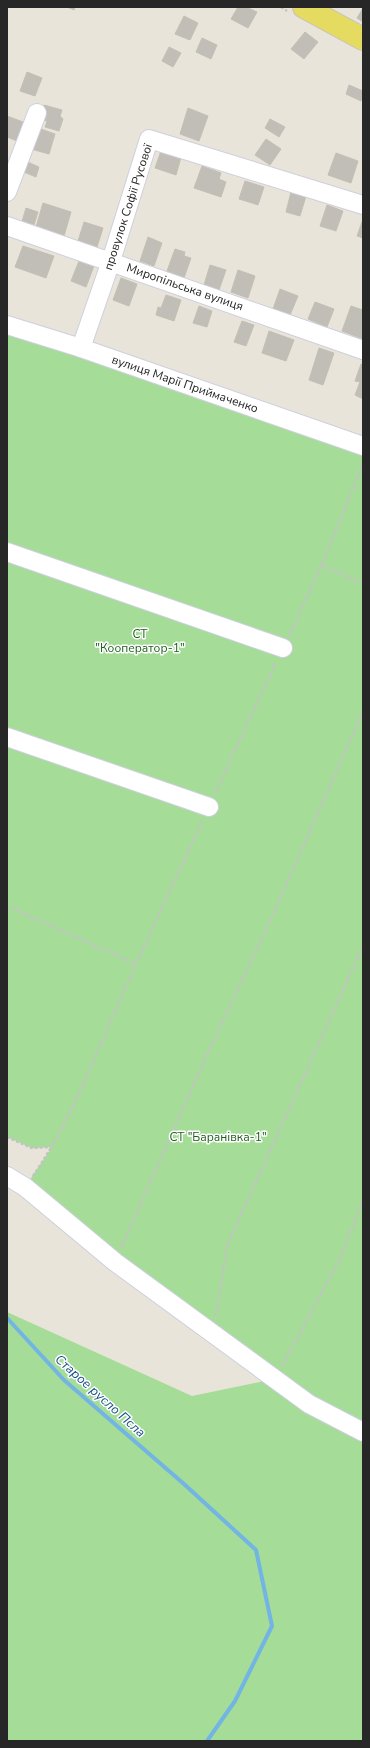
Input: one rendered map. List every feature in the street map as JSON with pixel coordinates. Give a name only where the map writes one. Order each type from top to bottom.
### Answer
[{"type":"main road","points":[[304,7],[363,39]]},
{"type":"street","points":[[7,192],[37,113]]},
{"type":"street","name":"провулок Софії Русової","points":[[80,348],[111,261],[149,139],[363,204]]},
{"type":"street","name":"Миропільська вулиця","points":[[7,226],[363,350]]},
{"type":"street","name":"вулиця Марії Приймаченко","points":[[7,325],[80,348],[363,446]]},
{"type":"street","points":[[7,552],[283,648]]},
{"type":"street","points":[[7,737],[209,807]]},
{"type":"street","points":[[7,1176],[25,1187],[115,1262],[309,1404],[363,1432]]},
{"type":"path","points":[[25,1187],[53,1147],[69,1117],[136,964],[322,566],[363,464]]},
{"type":"path","points":[[322,566],[363,583]]},
{"type":"path","points":[[115,1262],[205,1059],[278,903],[363,711]]},
{"type":"path","points":[[7,906],[136,964]]},
{"type":"path","points":[[213,1334],[227,1246],[363,946]]},
{"type":"path","points":[[7,1137],[32,1148],[53,1147]]},
{"type":"path","points":[[275,1379],[340,1257],[363,1199]]},
{"type":"green space","points":[[7,325],[363,446],[363,1741],[7,1741],[7,1312],[192,1396],[274,1379],[25,1187],[52,1147],[32,1148],[7,1137]]},
{"type":"building","points":[[67,7],[75,7],[74,10]]},
{"type":"building","points":[[238,7],[246,7],[257,12],[248,28],[231,19]]},
{"type":"building","points":[[363,8],[363,22],[357,18]]},
{"type":"building","points":[[184,16],[198,23],[190,40],[175,34]]},
{"type":"building","points":[[305,32],[318,42],[304,59],[291,49]]},
{"type":"building","points":[[202,38],[217,45],[211,59],[196,52]]},
{"type":"building","points":[[169,47],[181,53],[173,67],[162,61]]},
{"type":"building","points":[[27,72],[42,78],[35,96],[20,91]]},
{"type":"building","points":[[349,85],[363,91],[361,101],[346,94]]},
{"type":"building","points":[[44,105],[62,110],[60,116],[63,119],[59,131],[45,127],[47,121],[40,119]]},
{"type":"building","points":[[188,108],[208,116],[199,141],[180,134]]},
{"type":"building","points":[[7,116],[23,122],[17,141],[7,137]]},
{"type":"building","points":[[270,119],[285,127],[279,137],[265,128]]},
{"type":"building","points":[[38,128],[55,134],[49,154],[31,149]]},
{"type":"building","points":[[266,139],[281,149],[270,165],[255,155]]},
{"type":"building","points":[[162,148],[182,154],[176,175],[155,168]]},
{"type":"building","points":[[336,153],[358,161],[351,183],[328,175]]},
{"type":"building","points":[[23,160],[39,167],[36,177],[19,170]]},
{"type":"building","points":[[202,166],[221,173],[219,179],[226,182],[221,197],[194,188]]},
{"type":"building","points":[[245,181],[264,187],[258,205],[239,199]]},
{"type":"building","points":[[291,192],[306,196],[300,216],[286,212]]},
{"type":"building","points":[[43,203],[71,212],[64,236],[36,227]]},
{"type":"building","points":[[327,205],[343,211],[336,231],[320,226]]},
{"type":"building","points":[[26,208],[38,212],[33,228],[21,225]]},
{"type":"building","points":[[363,219],[363,238],[357,236]]},
{"type":"building","points":[[84,222],[103,228],[97,247],[78,241]]},
{"type":"building","points":[[148,237],[162,243],[154,266],[140,261]]},
{"type":"building","points":[[23,246],[54,256],[46,278],[15,267]]},
{"type":"building","points":[[175,249],[185,252],[184,256],[191,258],[184,278],[167,271]]},
{"type":"building","points":[[79,261],[94,266],[86,287],[71,281]]},
{"type":"building","points":[[210,265],[226,270],[219,290],[204,285]]},
{"type":"building","points":[[238,270],[255,276],[248,298],[231,292]]},
{"type":"building","points":[[121,278],[137,284],[129,306],[113,300]]},
{"type":"building","points":[[280,289],[298,296],[290,315],[273,309]]},
{"type":"building","points":[[166,295],[181,300],[174,321],[156,315],[158,307],[161,308]]},
{"type":"building","points":[[315,302],[334,309],[327,327],[308,319]]},
{"type":"building","points":[[199,306],[212,311],[207,327],[193,323]]},
{"type":"building","points":[[351,306],[363,310],[363,339],[342,331]]},
{"type":"building","points":[[242,321],[254,325],[246,346],[234,342]]},
{"type":"building","points":[[269,331],[294,340],[286,361],[262,353]]},
{"type":"building","points":[[319,348],[334,353],[323,385],[309,380]]},
{"type":"building","points":[[361,364],[363,364],[363,399],[355,395],[360,382],[355,381]]},
{"type":"waterway","name":"Старое русло Псла","points":[[7,1318],[64,1380],[184,1484],[256,1550],[272,1626],[235,1701],[207,1741]]},
{"type":"park label","name":"СТ \"Кооператор-1\"","points":[[140,641]]},
{"type":"park label","name":"СТ \"Баранівка-1\"","points":[[218,1137]]}]
